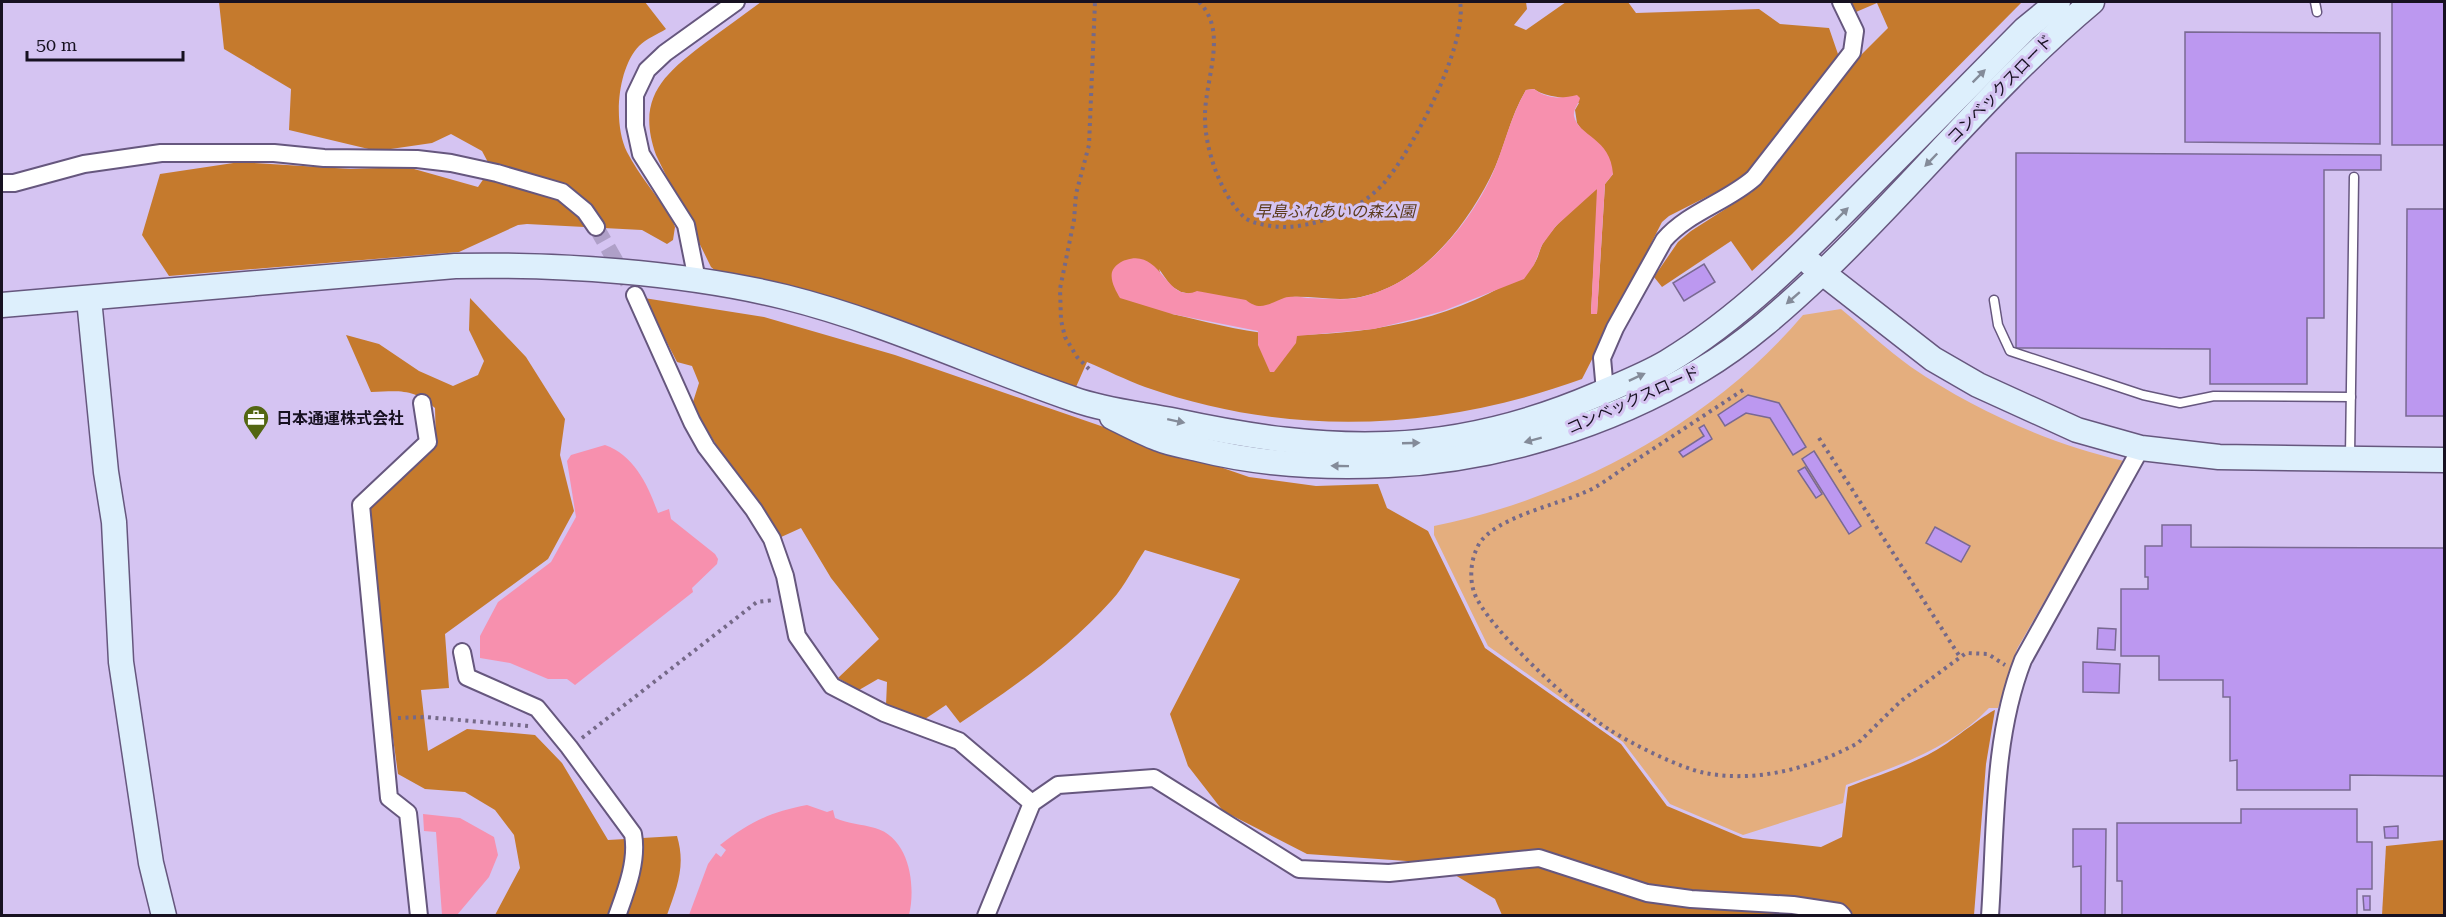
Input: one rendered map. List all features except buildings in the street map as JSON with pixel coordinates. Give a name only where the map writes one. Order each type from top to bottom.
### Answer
[{"type":"street","points":[[697,280],[686,225],[641,154],[635,126],[635,95],[646,70],[665,53],[736,2]]},
{"type":"street","points":[[1605,391],[1602,358],[1615,328],[1664,240],[1674,228],[1744,187],[1754,178],[1852,52],[1855,31],[1841,2]]},
{"type":"street","name":"コンベックスロード","points":[[1077,401],[1234,434],[1312,444],[1358,445],[1422,443],[1498,429],[1558,411],[1664,364],[1719,327],[1801,256],[2025,29],[2058,2]]},
{"type":"street","name":"コンベックスロード","points":[[1077,401],[1162,441],[1227,456],[1284,465],[1374,465],[1464,457],[1566,431],[1617,411],[1702,370],[1753,333],[1822,273],[2043,43],[2092,2]]},
{"type":"street","points":[[2,183],[14,183],[84,164],[161,153],[274,153],[324,158],[417,159],[451,163],[497,173],[562,192],[585,211],[596,227]]},
{"type":"street","points":[[1801,256],[1933,359],[1978,385],[2077,430],[2141,448],[2219,457],[2445,460]]},
{"type":"street","points":[[2,305],[455,266],[523,265],[697,280],[784,297],[853,317],[922,339],[1077,401]]},
{"type":"street","points":[[634,295],[697,430],[772,539],[785,576],[797,636],[832,686],[884,713],[959,741],[1032,803]]},
{"type":"street","points":[[89,299],[106,472],[114,522],[121,662],[151,863],[164,915]]},
{"type":"street","points":[[419,915],[408,813],[389,798],[361,505],[428,442],[422,403]]},
{"type":"street","points":[[1990,915],[2001,745],[2010,693],[2045,619],[2141,448]]},
{"type":"street","points":[[462,652],[467,677],[537,708],[556,729],[633,834],[635,846],[631,871],[617,915]]},
{"type":"street","points":[[986,915],[1032,803],[1058,785],[1154,778],[1299,868],[1389,873],[1539,858],[1647,893],[1691,899],[1793,905],[1839,912],[1843,915]]},
{"type":"lane","points":[[2315,2],[2317,12]]},
{"type":"lane","points":[[2350,459],[2354,177]]},
{"type":"lane","points":[[1994,300],[1998,325],[2010,351],[2143,395],[2180,403],[2214,396],[2351,397]]},
{"type":"path","points":[[1089,369],[1077,357],[1065,337],[1060,320],[1060,289],[1074,219],[1076,194],[1089,145],[1095,2]]},
{"type":"path","points":[[1199,2],[1210,13],[1215,29],[1204,116],[1214,168],[1224,194],[1246,219],[1277,227],[1308,225],[1354,207],[1383,183],[1414,138],[1443,77],[1458,31],[1460,2]]},
{"type":"path","points":[[1743,390],[1587,492],[1503,523],[1485,535],[1475,555],[1472,578],[1474,592],[1491,621],[1582,711],[1610,730],[1687,767],[1727,775],[1773,773],[1793,769],[1845,750],[1858,743],[1926,681],[1961,657],[1973,652],[1988,654],[2017,674]]},
{"type":"path","points":[[1819,438],[1961,657]]},
{"type":"path","points":[[569,747],[757,602],[789,599]]},
{"type":"path","points":[[381,718],[425,717],[556,729]]},
{"type":"shaded area","points":[[1534,89],[1544,95],[1555,97],[1577,95],[1580,98],[1574,116],[1577,123],[1601,145],[1611,162],[1613,174],[1605,184],[1597,314],[1591,314],[1597,189],[1556,226],[1542,245],[1534,265],[1524,279],[1443,311],[1414,319],[1374,329],[1297,336],[1296,343],[1274,372],[1270,372],[1258,345],[1258,331],[1172,314],[1120,298],[1115,289],[1112,275],[1114,268],[1124,261],[1138,258],[1156,268],[1178,290],[1246,300],[1260,306],[1290,297],[1357,298],[1400,281],[1438,252],[1469,215],[1492,175],[1526,90]]},
{"type":"shaded area","points":[[1841,309],[1911,367],[1961,398],[2040,435],[2124,461],[2017,649],[1998,708],[1989,708],[1957,735],[1922,755],[1846,785],[1843,803],[1743,835],[1670,804],[1623,742],[1488,646],[1434,535],[1434,526],[1486,513],[1537,496],[1636,451],[1683,422],[1726,390],[1767,354],[1803,315]]},
{"type":"shaded area","points":[[605,445],[624,456],[639,472],[658,513],[669,509],[671,519],[715,554],[718,559],[717,564],[692,588],[693,592],[575,685],[567,679],[548,679],[510,663],[480,658],[480,636],[498,602],[551,562],[576,517],[567,461],[571,455]]},
{"type":"shaded area","points":[[807,805],[827,812],[833,810],[835,818],[875,828],[887,833],[896,842],[903,852],[911,877],[909,915],[689,915],[708,864],[716,853],[721,857],[726,850],[720,845],[761,819]]},
{"type":"shaded area","points":[[423,814],[460,818],[494,837],[498,855],[489,877],[457,915],[442,915],[436,832],[424,831]]},
{"type":"green space","points":[[219,2],[645,2],[666,29],[642,43],[626,68],[620,97],[620,127],[632,161],[671,217],[675,227],[673,240],[667,244],[642,230],[527,224],[518,225],[459,252],[169,276],[142,235],[160,174],[240,162],[351,169],[407,167],[478,187],[491,168],[482,151],[451,134],[432,143],[377,151],[289,130],[291,89],[224,49]]},
{"type":"green space","name":"早島ふれあいの森公園","points":[[761,2],[1526,2],[1527,9],[1514,25],[1526,30],[1566,2],[1628,2],[1636,13],[1759,9],[1780,24],[1829,28],[1839,57],[1748,173],[1738,181],[1669,216],[1662,222],[1582,379],[1528,396],[1474,409],[1419,418],[1364,422],[1309,421],[1255,415],[1200,403],[1145,387],[1087,362],[1076,387],[874,311],[791,288],[717,272],[711,267],[656,155],[649,118],[657,90],[666,77],[690,55]],"holes":[[[1534,89],[1579,103],[1575,110],[1577,123],[1613,174],[1605,184],[1597,314],[1591,313],[1598,188],[1555,228],[1543,243],[1531,267],[1506,284],[1451,310],[1390,326],[1359,331],[1298,335],[1235,328],[1172,314],[1159,269],[1171,286],[1181,292],[1236,304],[1257,306],[1270,306],[1292,297],[1355,298],[1377,292],[1418,270],[1452,237],[1479,198],[1495,167],[1515,111],[1526,90]]]},
{"type":"green space","points":[[1849,2],[2022,2],[1792,234],[1752,271],[1731,241],[1662,287],[1654,277],[1678,242],[1691,231],[1752,192],[1851,65],[1888,28],[1877,3],[1856,12]]},
{"type":"green space","points":[[470,298],[526,357],[565,419],[560,455],[574,511],[548,559],[445,634],[449,688],[421,690],[428,751],[467,729],[535,735],[562,763],[608,840],[677,836],[681,857],[680,867],[677,886],[667,915],[495,915],[520,868],[514,835],[495,810],[465,792],[425,789],[398,774],[375,607],[365,511],[436,445],[435,408],[420,397],[406,392],[371,392],[346,335],[379,344],[419,371],[453,386],[478,375],[484,361],[469,330]]},
{"type":"green space","points":[[644,298],[764,317],[895,355],[1249,477],[1316,486],[1378,484],[1387,508],[1428,531],[1485,648],[1621,744],[1667,806],[1743,838],[1821,847],[1842,837],[1848,787],[1923,757],[1995,710],[1986,764],[1974,915],[1502,915],[1495,899],[1435,863],[1307,854],[1223,811],[1188,766],[1170,714],[1240,579],[1145,550],[1117,594],[1078,635],[1000,696],[960,723],[946,705],[925,719],[886,705],[887,682],[878,679],[859,690],[838,678],[879,639],[831,578],[801,528],[779,538],[726,461],[692,405],[699,383],[692,366],[677,362]]},
{"type":"green space","points":[[2444,840],[2444,915],[2382,915],[2386,846]]},
{"type":"tunnel","points":[[596,227],[635,295]]},
{"type":"place","name":"日本通運株式会社","points":[[256,441]]}]
